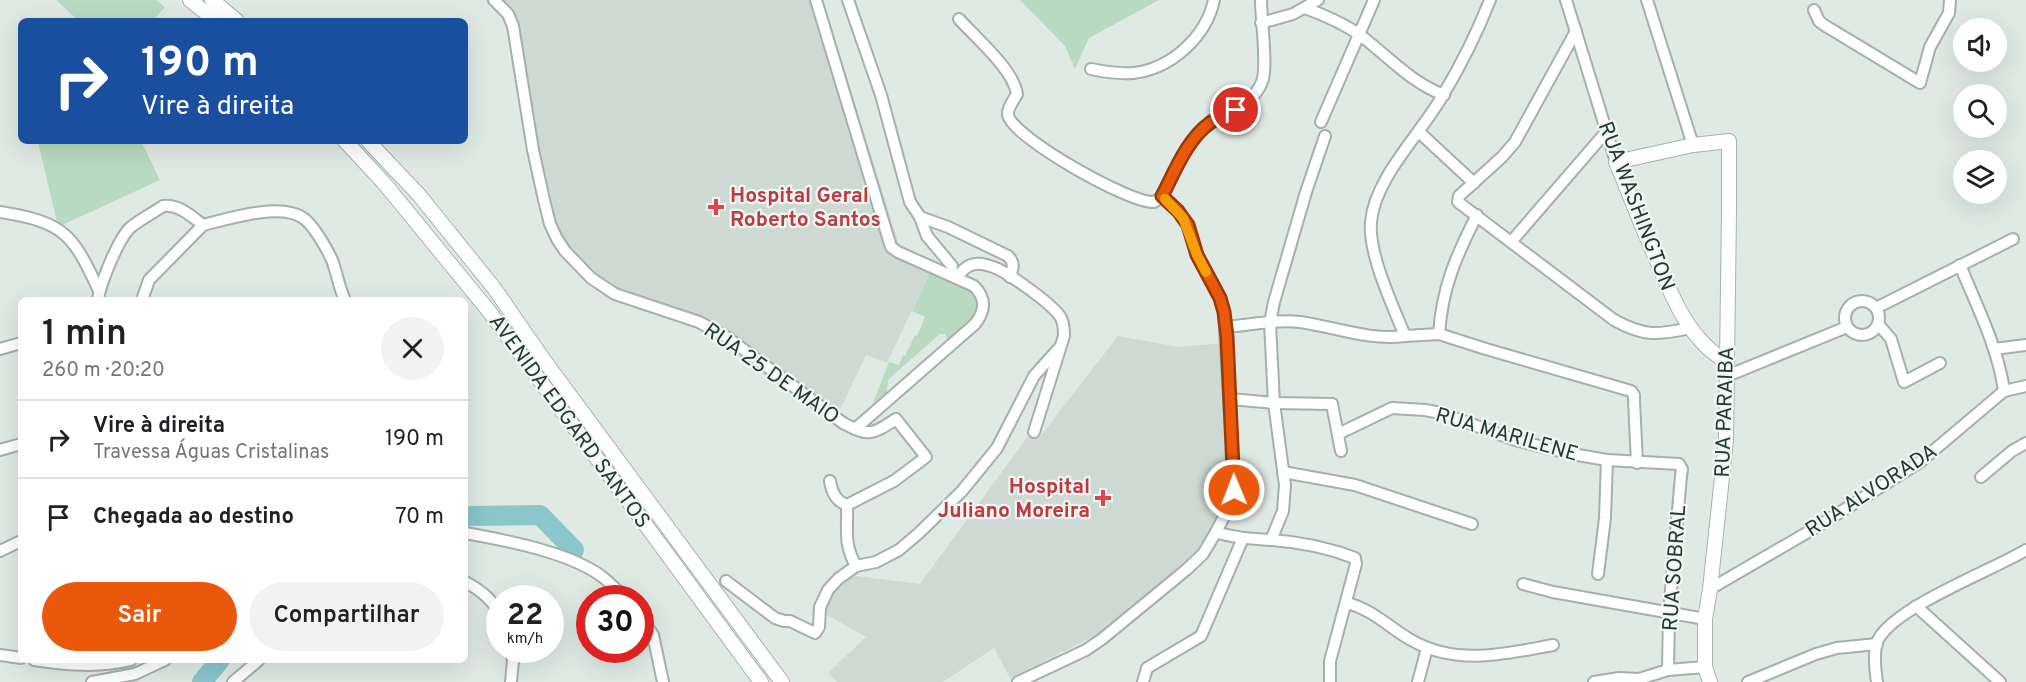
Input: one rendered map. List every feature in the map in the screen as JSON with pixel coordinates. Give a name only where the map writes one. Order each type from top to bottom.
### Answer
[{"type":"main road","points":[[190,0],[212,18]]},
{"type":"main road","points":[[212,0],[233,18]]},
{"type":"main road","name":"RUA PARAIBA","points":[[1693,145],[1729,141],[1726,440],[1706,619],[1705,667],[1710,682]]},
{"type":"main road","name":"AVENIDA EDGARD SANTOS","points":[[348,144],[384,183],[488,310],[761,682]]},
{"type":"main road","name":"AVENIDA EDGARD SANTOS","points":[[371,144],[419,195],[494,288],[546,363],[782,682]]},
{"type":"main road","points":[[1616,162],[1693,145]]},
{"type":"main road","name":"RUA WASHINGTON","points":[[1616,162],[1672,297],[1691,328],[1709,349],[1726,360]]},
{"type":"street","name":"RUA 25 DE MAIO","points":[[494,0],[508,14],[513,26],[539,182],[550,224],[565,251],[591,278],[615,294],[699,322],[728,338],[843,423],[855,429],[975,324],[981,316],[984,300],[974,286],[898,252],[890,244],[816,0]]},
{"type":"street","points":[[848,0],[881,95],[910,202],[920,217],[927,236],[952,266],[954,276],[975,264],[985,264],[998,269],[1052,307],[1060,317],[1064,327],[1064,336],[1034,432]]},
{"type":"street","points":[[1091,69],[1114,73],[1134,73],[1167,62],[1185,49],[1202,30],[1215,0]]},
{"type":"street","points":[[959,19],[996,58],[1011,78],[1017,94],[1008,115],[1029,139],[1074,168],[1136,199],[1154,202],[1162,196],[1184,155],[1201,131],[1212,122],[1248,102],[1262,81],[1264,69],[1261,0]]},
{"type":"street","points":[[1261,23],[1279,19],[1318,0]]},
{"type":"street","points":[[1321,122],[1374,0]]},
{"type":"street","points":[[1405,336],[1377,261],[1371,222],[1375,205],[1381,189],[1406,147],[1420,132],[1444,95],[1490,0]]},
{"type":"street","name":"RUA WASHINGTON","points":[[1566,0],[1616,162]]},
{"type":"street","points":[[1647,0],[1693,145]]},
{"type":"street","points":[[1814,10],[1819,21],[1824,25],[1920,83],[1930,47],[1949,13],[1950,0]]},
{"type":"street","points":[[1305,8],[1335,20],[1359,35],[1416,82],[1444,95]]},
{"type":"street","points":[[1576,31],[1515,142],[1457,199],[1458,202],[1614,320],[1630,329],[1659,334],[1691,328]]},
{"type":"street","points":[[1420,132],[1474,183]]},
{"type":"street","points":[[1511,242],[1605,132]]},
{"type":"street","points":[[1271,540],[1283,510],[1285,485],[1274,403],[1270,323],[1297,223],[1325,136]]},
{"type":"street","points":[[1018,682],[1086,650],[1186,570],[1203,554],[1228,509],[1234,490],[1226,327],[1220,298],[1197,255],[1188,225],[1178,211],[1162,196]]},
{"type":"street","points":[[99,295],[125,233],[131,227],[163,206],[177,207],[203,225]]},
{"type":"street","points":[[0,212],[28,217],[67,234],[82,254],[99,295]]},
{"type":"street","points":[[143,297],[149,280],[203,225],[272,212],[286,212],[303,217],[311,226],[331,259],[344,297]]},
{"type":"street","points":[[1439,334],[1441,310],[1451,270],[1473,212]]},
{"type":"street","points":[[920,217],[948,227],[1008,256],[1013,261],[1010,277]]},
{"type":"street","points":[[1876,308],[2013,239]]},
{"type":"street","points":[[1960,266],[1995,349],[2002,373],[2004,392]]},
{"type":"street","points":[[1864,301],[1876,308],[1879,313],[1878,324],[1871,333],[1855,334],[1845,323],[1845,313],[1850,305],[1864,301]]},
{"type":"street","points":[[1226,327],[1294,321],[1387,337],[1439,334],[1486,350],[1625,388],[1634,395],[1637,463]]},
{"type":"street","points":[[1878,324],[1892,339],[1904,382],[1940,363]]},
{"type":"street","points":[[1727,376],[1847,327]]},
{"type":"street","points":[[0,349],[18,344]]},
{"type":"street","points":[[1995,349],[2026,345]]},
{"type":"street","points":[[726,581],[775,618],[790,621],[815,633],[819,627],[820,607],[828,590],[843,574],[856,566],[876,562],[899,550],[920,533],[962,491],[997,448],[1034,376],[1060,347]]},
{"type":"street","name":"RUA ALVORADA","points":[[1710,589],[1815,528],[1920,462],[2004,392],[2026,386]]},
{"type":"street","points":[[1230,399],[1274,403],[1332,404],[1341,452]]},
{"type":"street","name":"RUA MARILENE","points":[[1338,434],[1392,408],[1425,410],[1441,413],[1526,443],[1607,460],[1675,463],[1681,467]]},
{"type":"street","points":[[830,481],[832,492],[840,502],[847,505],[894,482],[926,456],[896,419],[874,433],[865,433],[855,429]]},
{"type":"street","points":[[1981,477],[2012,451],[2026,443]]},
{"type":"street","points":[[0,450],[18,447]]},
{"type":"street","points":[[1598,574],[1605,518],[1607,460]]},
{"type":"street","name":"RUA SOBRAL","points":[[1668,670],[1669,613],[1681,467]]},
{"type":"street","points":[[1283,472],[1355,485],[1472,524]]},
{"type":"street","points":[[847,505],[846,539],[849,553],[856,566]]},
{"type":"street","points":[[1216,532],[1324,549],[1355,558],[1356,564],[1347,603],[1330,661],[1330,682]]},
{"type":"street","points":[[468,534],[507,540],[585,566],[611,585]]},
{"type":"street","points":[[1143,682],[1147,668],[1201,636],[1243,538]]},
{"type":"street","points":[[0,551],[18,542]]},
{"type":"street","points":[[1877,682],[1876,644],[1894,622],[1916,606],[2009,561],[2026,550]]},
{"type":"street","points":[[468,584],[486,597]]},
{"type":"street","points":[[1523,584],[1553,592],[1706,619]]},
{"type":"street","points":[[1347,603],[1371,612],[1427,648],[1456,655],[1487,656],[1552,645]]},
{"type":"street","points":[[1916,606],[2000,682]]},
{"type":"street","points":[[654,640],[663,682]]},
{"type":"street","points":[[1748,682],[1816,654],[1837,648],[1876,644]]},
{"type":"street","points":[[1418,682],[1427,648]]},
{"type":"street","points":[[0,655],[18,658]]},
{"type":"street","points":[[57,663],[73,665],[99,663]]},
{"type":"street","points":[[112,663],[114,679]]},
{"type":"street","points":[[92,682],[135,674],[159,663]]},
{"type":"street","points":[[233,682],[255,663]]},
{"type":"street","points":[[511,682],[513,663]]},
{"type":"street","points":[[1594,682],[1619,678],[1638,680],[1668,670],[1705,667]]},
{"type":"shaded area","name":"Hospital Geral Roberto Santos","points":[[499,0],[823,0],[904,261],[925,269],[929,274],[887,363],[866,355],[834,422],[682,317],[606,298],[551,241],[516,16]]},
{"type":"shaded area","name":"Hospital Juliano Moreira","points":[[1118,336],[1179,347],[1226,343],[1228,482],[1219,514],[1200,549],[1102,632],[1010,678],[994,648],[943,682],[837,682],[828,673],[866,637],[822,612],[832,590],[848,575],[920,584],[1028,436],[1039,438]]},
{"type":"green space","points":[[56,0],[156,0],[165,7],[156,18],[76,18]]},
{"type":"green space","points":[[1020,0],[1159,0],[1089,38],[1075,69],[1065,46]]},
{"type":"green space","points":[[39,144],[142,144],[160,180],[58,227]]},
{"type":"green space","points":[[930,272],[967,287],[978,300],[978,308],[970,321],[948,341],[945,334],[940,334],[892,376],[888,381],[887,392],[873,403],[889,362],[899,365],[915,335],[917,336],[925,317],[912,311]]},
{"type":"waterway","points":[[468,516],[540,515],[574,550]]},
{"type":"waterway","points":[[202,682],[218,663]]},
{"type":"slow traffic","points":[[1165,199],[1188,225],[1197,255],[1206,272]]},
{"type":"place","name":"Hospital Geral Roberto Santos","points":[[716,207]]},
{"type":"place","name":"Hospital Juliano Moreira","points":[[1103,498]]},
{"type":"route","points":[[1234,490],[1224,312],[1220,298],[1197,255],[1188,225],[1178,211],[1162,196],[1184,155],[1201,131],[1212,122],[1236,110]]}]
